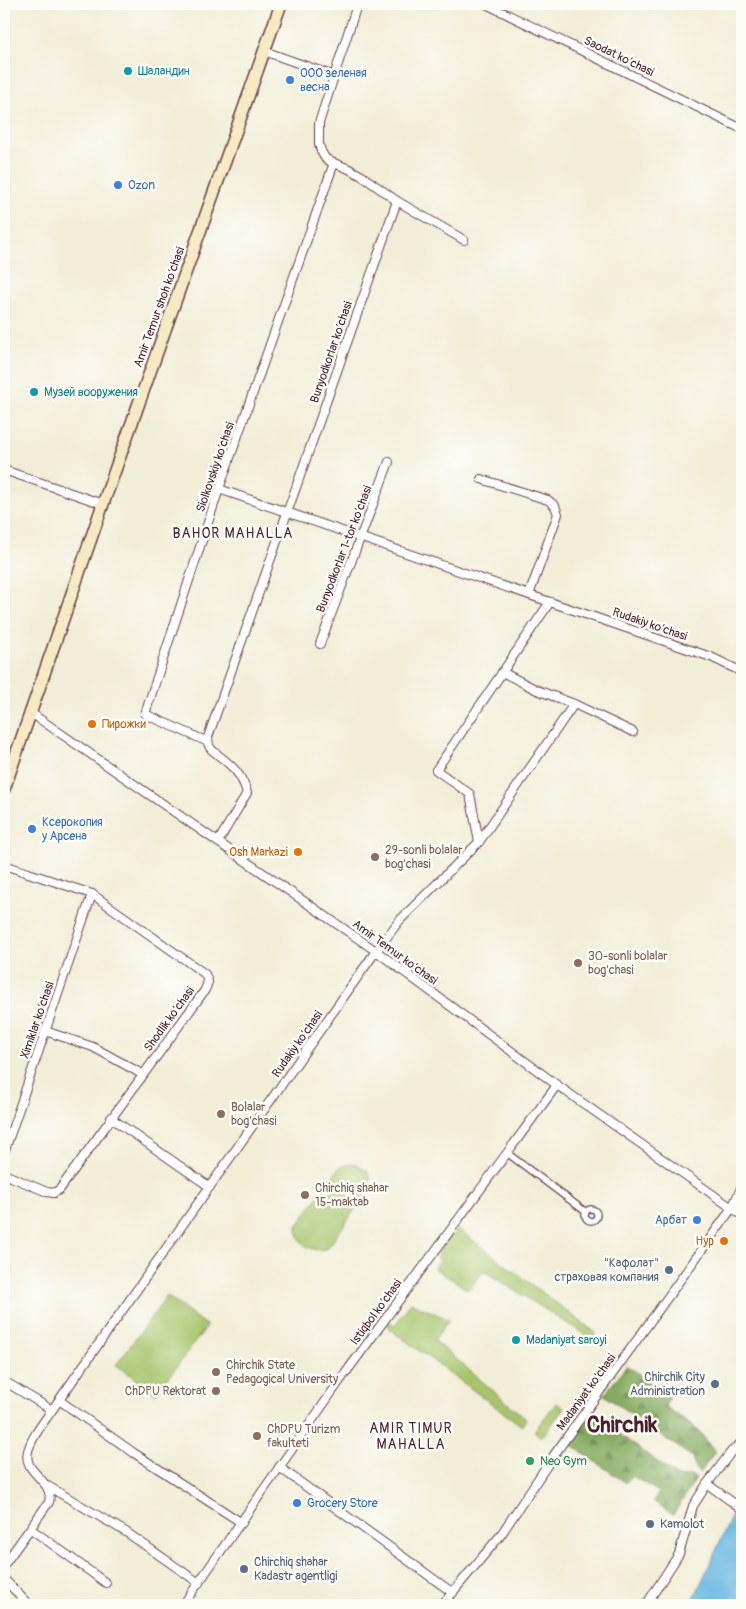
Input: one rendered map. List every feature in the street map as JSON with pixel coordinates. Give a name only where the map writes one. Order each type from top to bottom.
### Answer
[{"type":"main road","name":"Amir Temur shoh ko‘chasi","points":[[4,789],[281,4]]},
{"type":"street","name":"Saodat ko‘chasi","points":[[486,4],[742,129]]},
{"type":"street","points":[[356,8],[319,123],[318,133],[321,151],[325,158],[362,176],[397,201],[464,240]]},
{"type":"street","points":[[264,51],[334,76]]},
{"type":"street","name":"Siolkovskiy ko‘chasi","points":[[208,742],[144,714],[219,489],[334,163]]},
{"type":"street","name":"Bunyodkorlar ko‘chasi","points":[[208,742],[208,737],[397,201]]},
{"type":"street","name":"Bunyodkorlar 1-tor ko‘chasi","points":[[320,644],[389,462]]},
{"type":"street","points":[[4,470],[103,504]]},
{"type":"street","points":[[481,479],[548,500],[555,506],[558,514],[529,595]]},
{"type":"street","points":[[219,489],[550,602],[436,770],[470,794],[478,842]]},
{"type":"street","name":"Rudakiy ko‘chasi","points":[[550,602],[711,657],[742,672]]},
{"type":"street","points":[[502,672],[537,690],[574,704],[633,732]]},
{"type":"street","name":"Rudakiy ko‘chasi","points":[[199,1583],[126,1532],[46,1485],[27,1464],[30,1444],[59,1400],[376,951],[400,920],[478,842],[574,704]]},
{"type":"street","name":"Amir Temur ko‘chasi","points":[[31,713],[376,951],[557,1085],[742,1215]]},
{"type":"street","points":[[208,742],[212,750],[236,770],[244,783],[247,793],[218,842]]},
{"type":"street","name":"Shodlik ko‘chasi","points":[[4,865],[92,894],[205,974],[208,982],[205,990],[60,1189],[54,1193],[47,1192],[4,1174]]},
{"type":"street","name":"Ximiklar ko‘chasi","points":[[4,1153],[92,894]]},
{"type":"street","points":[[45,1031],[93,1047],[142,1074]]},
{"type":"street","name":"Istiqbol ko‘chasi","points":[[183,1605],[242,1523],[278,1468],[557,1085]]},
{"type":"street","points":[[111,1118],[210,1187]]},
{"type":"street","points":[[507,1153],[586,1212]]},
{"type":"street","name":"Madaniyat ko‘chasi","points":[[442,1605],[500,1536],[554,1455],[732,1208],[742,1186]]},
{"type":"street","points":[[4,1381],[52,1410]]},
{"type":"street","points":[[59,1400],[134,1453],[242,1523]]},
{"type":"street","points":[[646,1605],[678,1554],[693,1506],[731,1452],[742,1442]]},
{"type":"street","points":[[278,1468],[453,1593]]},
{"type":"street","points":[[707,1484],[742,1509]]},
{"type":"street","points":[[4,1565],[49,1502],[50,1494],[46,1485]]},
{"type":"street","points":[[31,1529],[106,1583]]},
{"type":"street","points":[[4,1579],[29,1605]]},
{"type":"green space","points":[[351,1163],[357,1164],[367,1171],[370,1177],[369,1189],[328,1248],[316,1250],[306,1246],[299,1238],[297,1226],[339,1168]]},
{"type":"green space","points":[[459,1230],[596,1333],[592,1339],[484,1271],[468,1290],[434,1268],[440,1260],[437,1257],[443,1245],[452,1234]]},
{"type":"green space","points":[[167,1296],[207,1326],[156,1394],[116,1365]]},
{"type":"green space","points":[[411,1302],[449,1320],[434,1340],[526,1419],[522,1426],[391,1330],[388,1326],[388,1321],[395,1325]]},
{"type":"green space","points":[[627,1365],[670,1397],[665,1406],[699,1431],[715,1452],[700,1473],[696,1470],[692,1457],[604,1395]]},
{"type":"green space","points":[[556,1403],[564,1408],[544,1435],[539,1436],[535,1433],[535,1430]]},
{"type":"green space","points":[[592,1414],[678,1477],[692,1476],[696,1479],[673,1515],[653,1501],[659,1492],[632,1476],[626,1483],[570,1444]]},
{"type":"water","points":[[742,1504],[742,1605],[691,1605],[733,1513]]},
{"type":"place","name":"Шаландин","points":[[128,71]]},
{"type":"place","name":"ООО зеленая весна","points":[[290,80]]},
{"type":"place","name":"Ozon","points":[[118,185]]},
{"type":"place","name":"Музей вооружения","points":[[34,392]]},
{"type":"place","name":"Пирожки","points":[[92,724]]},
{"type":"place","name":"Ксерокопия у Арсена","points":[[32,829]]},
{"type":"place","name":"Osh Markazi","points":[[298,852]]},
{"type":"place","name":"29-sonli bolalar bog'chasi","points":[[375,857]]},
{"type":"place","name":"30-sonli bolalar bog'chasi","points":[[578,963]]},
{"type":"place","name":"Bolalar bog'chasi","points":[[221,1114]]},
{"type":"place","name":"Chirchiq shahar 15-maktab","points":[[305,1195]]},
{"type":"place","name":"Арбат","points":[[697,1220]]},
{"type":"place","name":"Нур","points":[[724,1241]]},
{"type":"place","name":"\"Кафолат\" страховая компания","points":[[669,1270]]},
{"type":"place","name":"Madaniyat saroyi","points":[[516,1340]]},
{"type":"place","name":"Chirchik State Pedagogical University","points":[[216,1372]]},
{"type":"place","name":"Chirchik City Administration","points":[[715,1384]]},
{"type":"place","name":"ChDPU Rektorat","points":[[216,1391]]},
{"type":"place","name":"ChDPU Turizm fakulteti","points":[[257,1436]]},
{"type":"place","name":"Neo Gym","points":[[530,1461]]},
{"type":"place","name":"Grocery Store","points":[[297,1503]]},
{"type":"place","name":"Kamolot","points":[[650,1524]]},
{"type":"place","name":"Chirchiq shahar Kadastr agentligi","points":[[244,1569]]},
{"type":"district","name":"BAHOR MAHALLA","points":[[233,533]]},
{"type":"district","name":"Chirchik","points":[[622,1424]]},
{"type":"district","name":"AMIR TIMUR MAHALLA","points":[[411,1436]]}]
